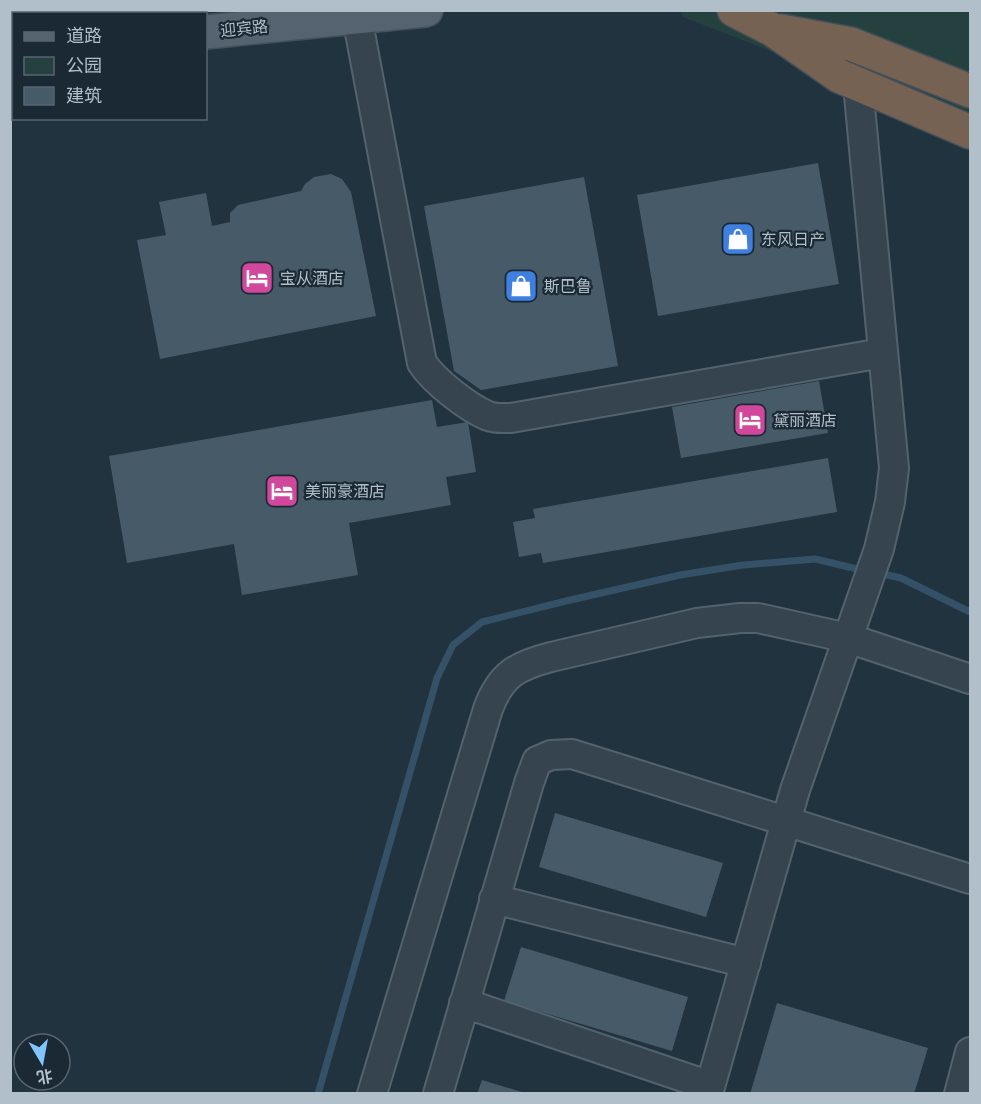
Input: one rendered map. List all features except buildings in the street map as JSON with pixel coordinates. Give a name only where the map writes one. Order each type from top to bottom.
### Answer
[{"type":"highway","points":[[734,10],[773,30],[830,71],[970,132]]},
{"type":"highway","points":[[773,30],[851,44],[970,91]]},
{"type":"main road","name":"迎宾路","points":[[207,32],[426,10]]},
{"type":"street","points":[[357,17],[422,363],[439,383],[477,410],[499,419],[512,418],[882,353]]},
{"type":"street","points":[[464,1003],[709,1090],[795,790],[879,549],[890,502],[894,468],[858,85]]},
{"type":"street","points":[[372,1094],[488,709],[501,683],[513,670],[528,663],[719,619],[758,618],[848,638],[970,679]]},
{"type":"street","points":[[438,1094],[528,783],[537,761],[550,755],[573,754],[970,879]]},
{"type":"street","points":[[494,898],[746,963]]},
{"type":"street","points":[[959,1094],[970,1052]]},
{"type":"green space","points":[[681,11],[970,11],[970,129],[683,17]]},
{"type":"waterway","points":[[318,1094],[437,678],[453,645],[482,622],[680,575],[743,565],[815,559],[866,571]]},
{"type":"waterway","points":[[877,573],[901,578],[970,612]]},
{"type":"place","name":"东风日产","points":[[738,239]]},
{"type":"place","name":"宝从酒店","points":[[257,278]]},
{"type":"place","name":"斯巴鲁","points":[[521,286]]},
{"type":"place","name":"黛丽酒店","points":[[750,420]]},
{"type":"place","name":"美丽豪酒店","points":[[282,491]]}]
